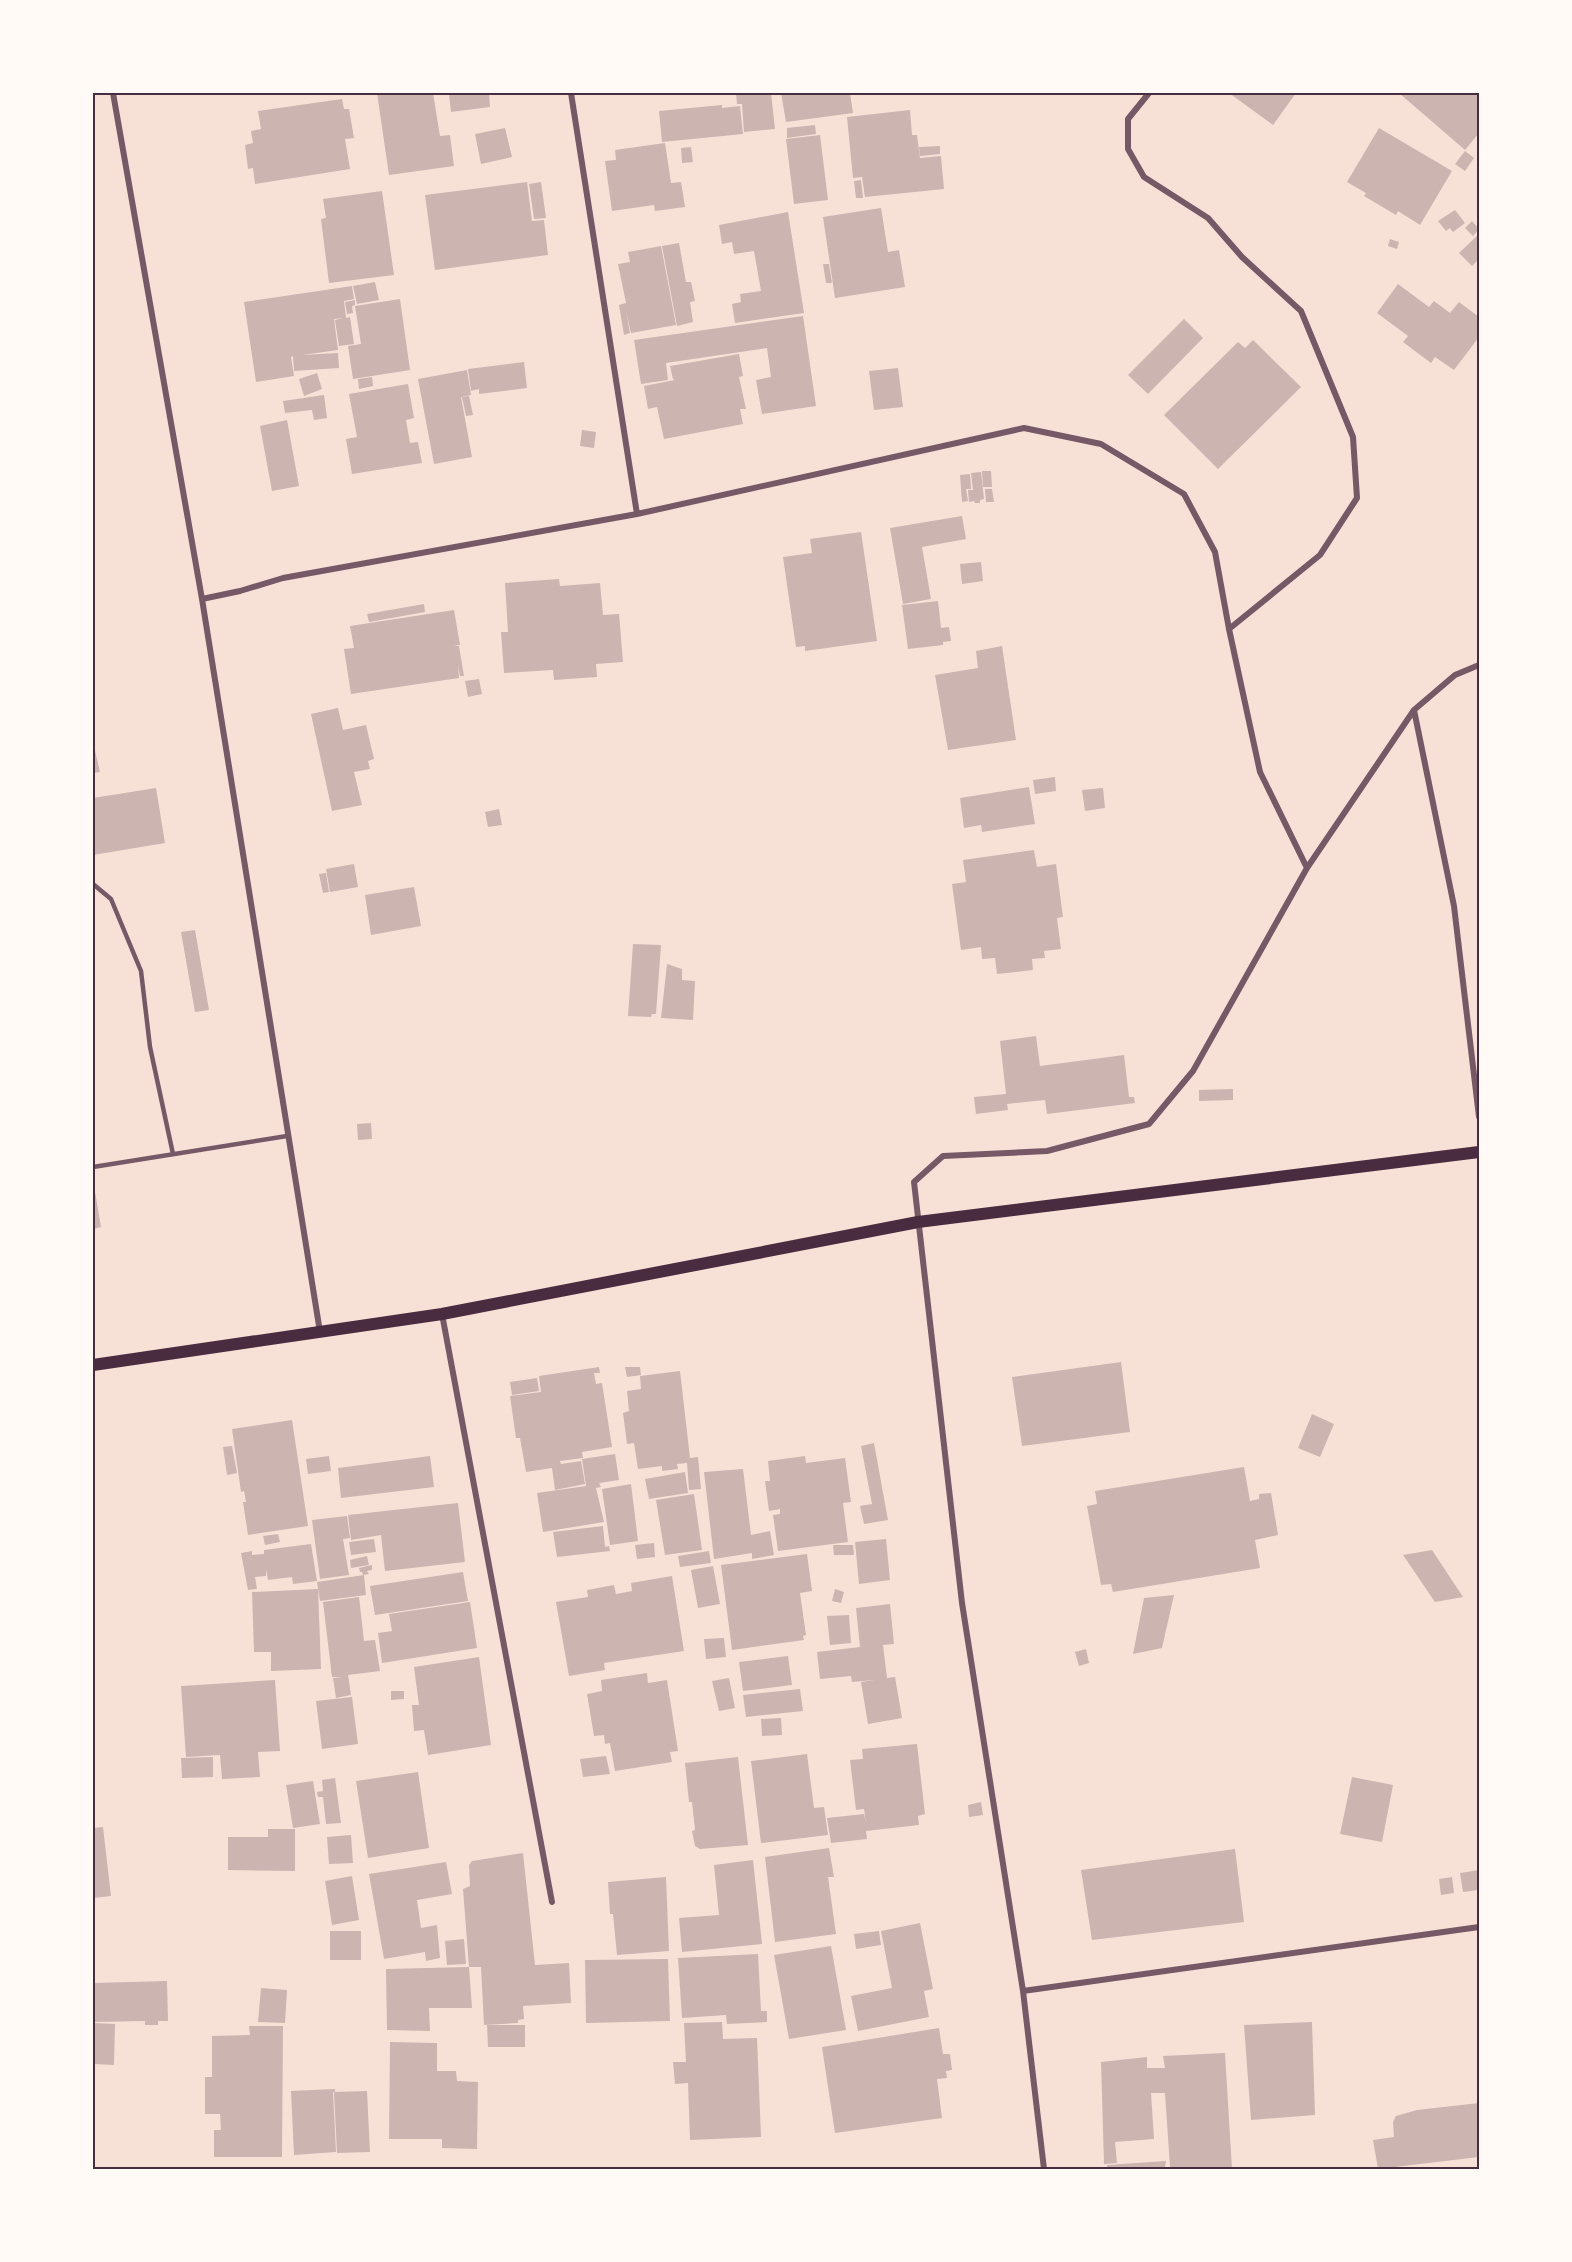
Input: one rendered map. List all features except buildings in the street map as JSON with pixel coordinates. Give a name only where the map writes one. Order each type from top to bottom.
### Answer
[{"type":"main road","points":[[93,1365],[442,1314],[918,1222],[1479,1152]]},
{"type":"street","points":[[113,93],[202,599],[320,1332]]},
{"type":"street","points":[[571,93],[637,514]]},
{"type":"street","points":[[1149,93],[1128,119],[1128,150],[1144,177],[1208,218],[1242,256],[1301,311],[1353,437],[1357,498],[1320,555],[1229,629]]},
{"type":"street","points":[[202,599],[283,578],[637,514],[1024,428],[1101,444],[1184,494],[1215,552],[1260,772],[1307,868]]},
{"type":"street","points":[[1044,2169],[1023,1991],[962,1603],[914,1182],[943,1156],[1047,1151],[1149,1124],[1193,1071],[1307,868],[1414,710],[1455,675],[1479,665]]},
{"type":"street","points":[[1414,710],[1454,906],[1479,1117]]},
{"type":"street","points":[[442,1314],[552,1902]]},
{"type":"street","points":[[1023,1991],[1479,1927]]},
{"type":"lane","points":[[93,884],[111,898],[141,971],[150,1047],[173,1154]]},
{"type":"lane","points":[[93,1167],[287,1136]]}]
